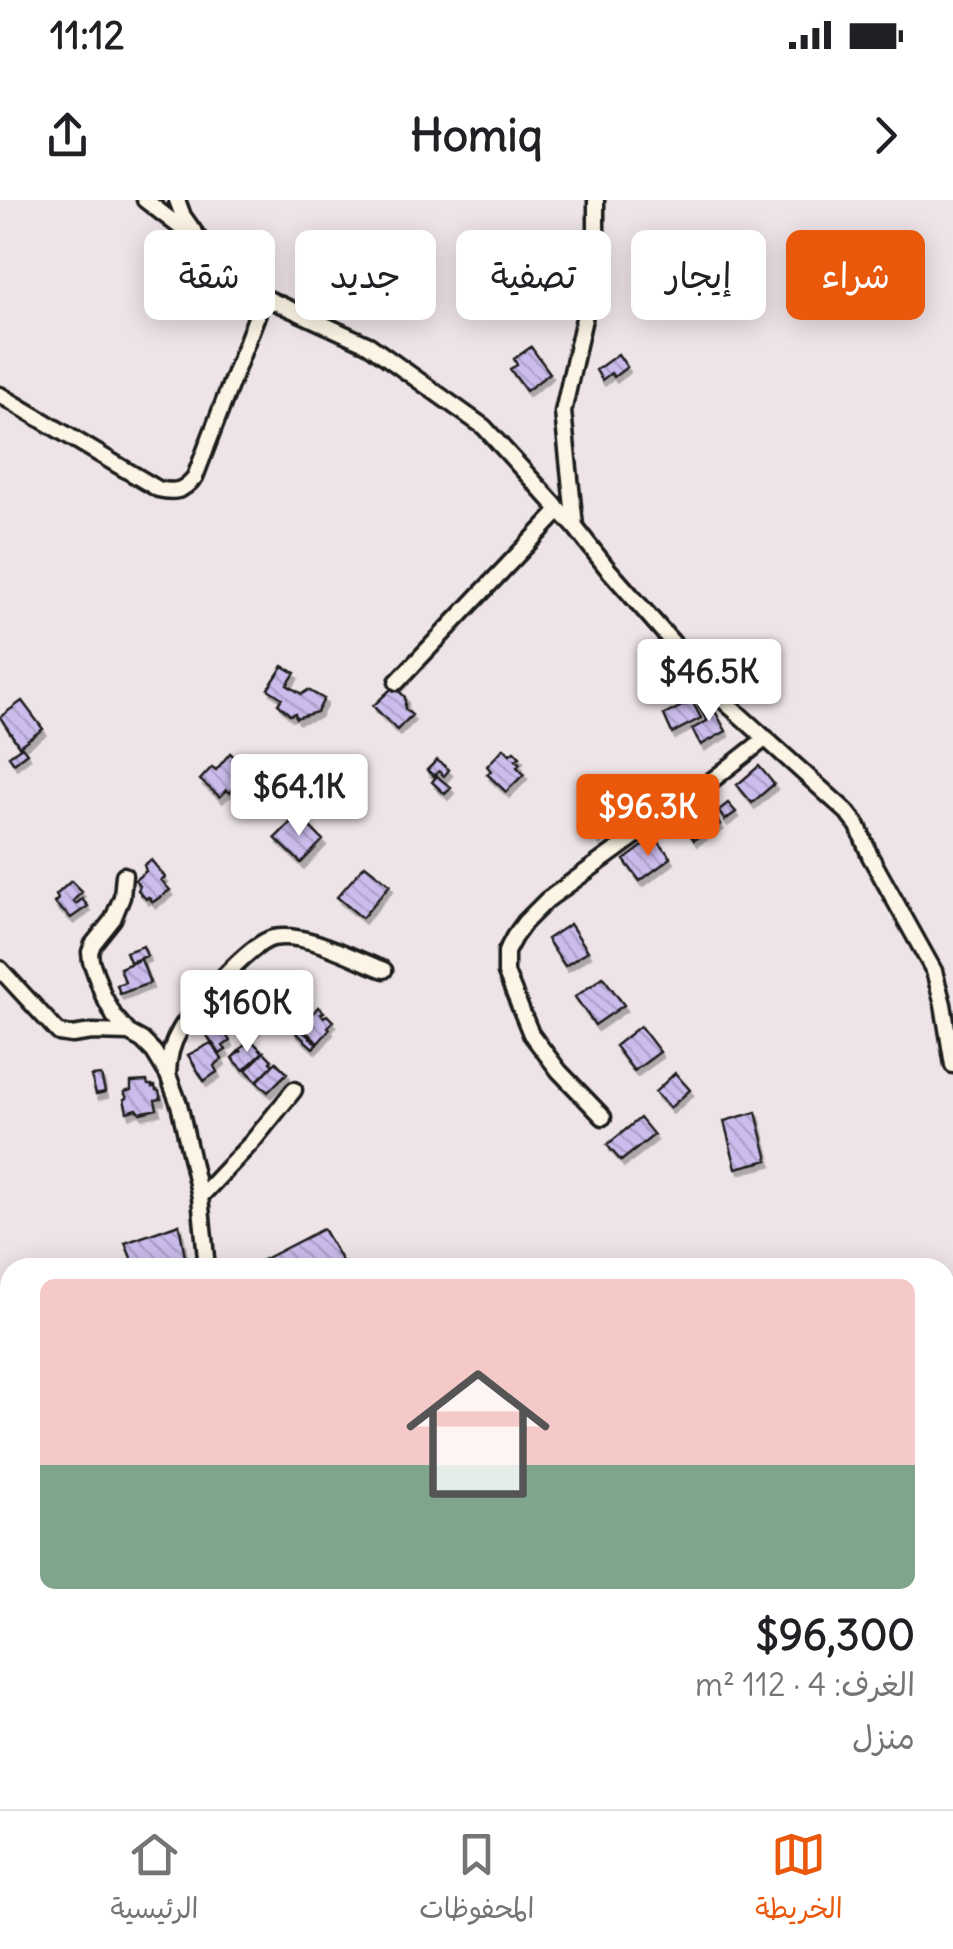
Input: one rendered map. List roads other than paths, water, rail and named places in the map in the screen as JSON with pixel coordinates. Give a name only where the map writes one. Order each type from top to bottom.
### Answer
[{"type":"street","points":[[145,200],[184,230]]},
{"type":"street","points":[[177,200],[193,230]]},
{"type":"street","points":[[575,527],[563,412],[596,265],[596,200]]},
{"type":"street","points":[[275,302],[369,345],[484,427],[724,701],[847,812],[934,971],[953,1065]]},
{"type":"street","points":[[0,395],[158,489],[174,492],[186,488],[195,478],[255,320]]},
{"type":"street","points":[[397,682],[559,511]]},
{"type":"street","points":[[603,1118],[531,1034],[506,973],[506,952],[525,922],[547,900],[766,738]]},
{"type":"street","points":[[124,875],[122,898],[113,920],[90,952],[102,995],[114,1016],[154,1052],[179,1104],[200,1198],[206,1258]]},
{"type":"street","points":[[168,1075],[169,1054],[191,1013],[254,947],[273,938],[305,939],[384,970]]},
{"type":"street","points":[[0,969],[59,1033],[129,1033]]},
{"type":"street","points":[[200,1198],[294,1090]]}]
